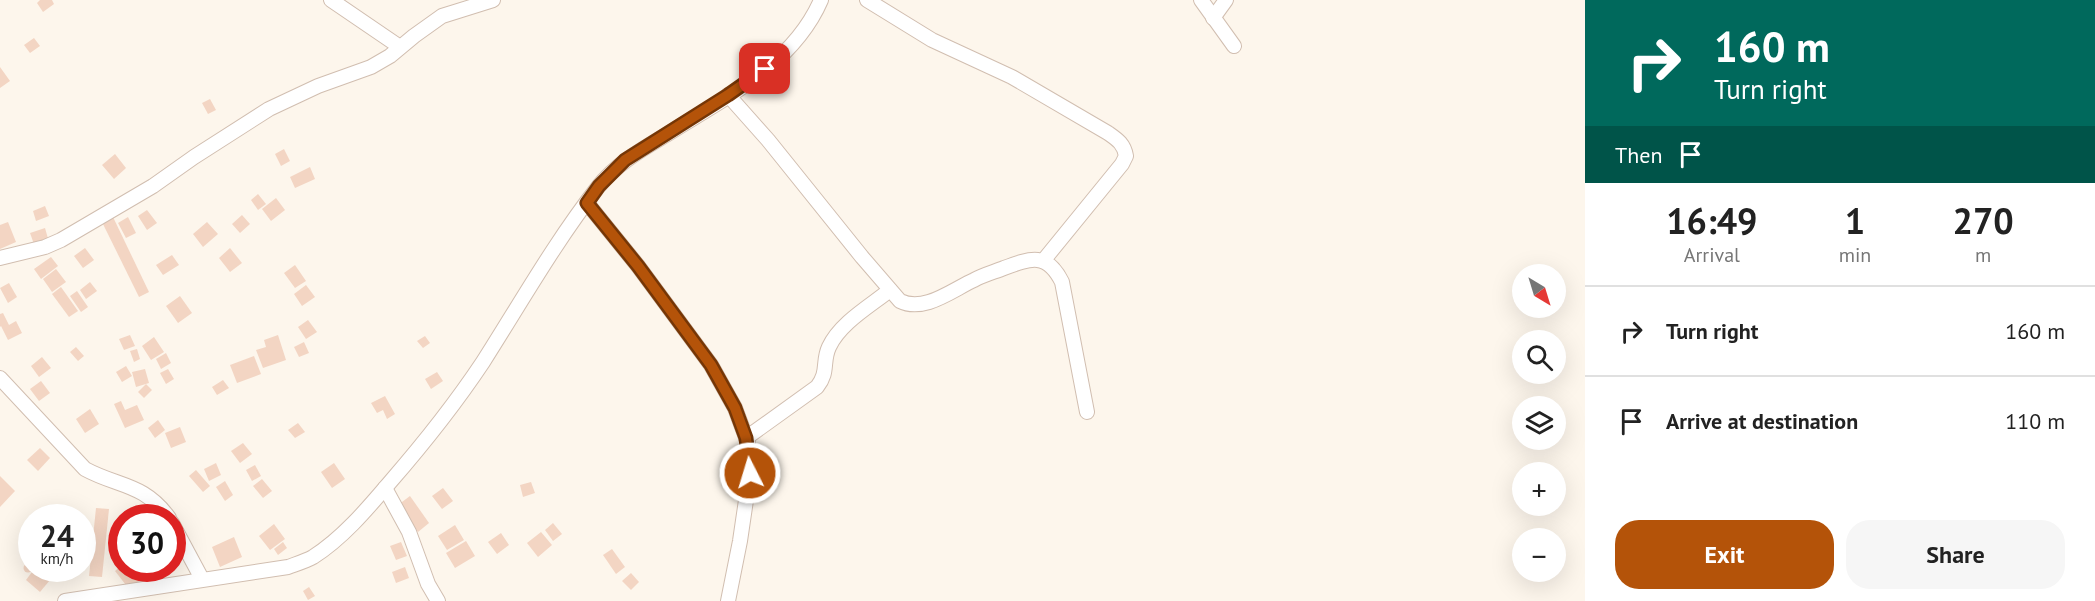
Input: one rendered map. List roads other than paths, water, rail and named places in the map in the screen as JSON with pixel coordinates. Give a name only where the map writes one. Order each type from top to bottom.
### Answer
[{"type":"street","points":[[330,0],[400,47]]},
{"type":"street","points":[[0,258],[45,247],[61,240],[153,186],[269,109],[318,86],[371,67],[390,56],[442,16],[493,0]]},
{"type":"street","points":[[64,601],[288,567],[312,558],[334,542],[385,488],[437,425],[481,364],[544,265],[599,186],[625,160],[728,95],[780,57],[801,35],[821,0]]},
{"type":"street","points":[[867,0],[932,40],[1012,77],[1108,133],[1124,148],[1126,156],[1122,164],[1043,261]]},
{"type":"street","points":[[1201,0],[1234,46]]},
{"type":"street","points":[[1213,18],[1226,0]]},
{"type":"street","points":[[728,95],[768,140],[900,301],[908,305],[926,303],[975,279],[1028,260],[1043,261],[1056,270],[1062,282],[1087,411]]},
{"type":"street","points":[[587,203],[638,266],[711,365],[735,408],[746,438],[750,473],[728,601]]},
{"type":"street","points":[[746,438],[817,387],[824,378],[827,353],[836,336],[890,290]]},
{"type":"street","points":[[0,378],[85,469],[98,476],[130,486],[149,497],[156,504]]},
{"type":"street","points":[[385,488],[409,532],[428,584],[438,601]]},
{"type":"street","points":[[186,549],[202,579]]}]
